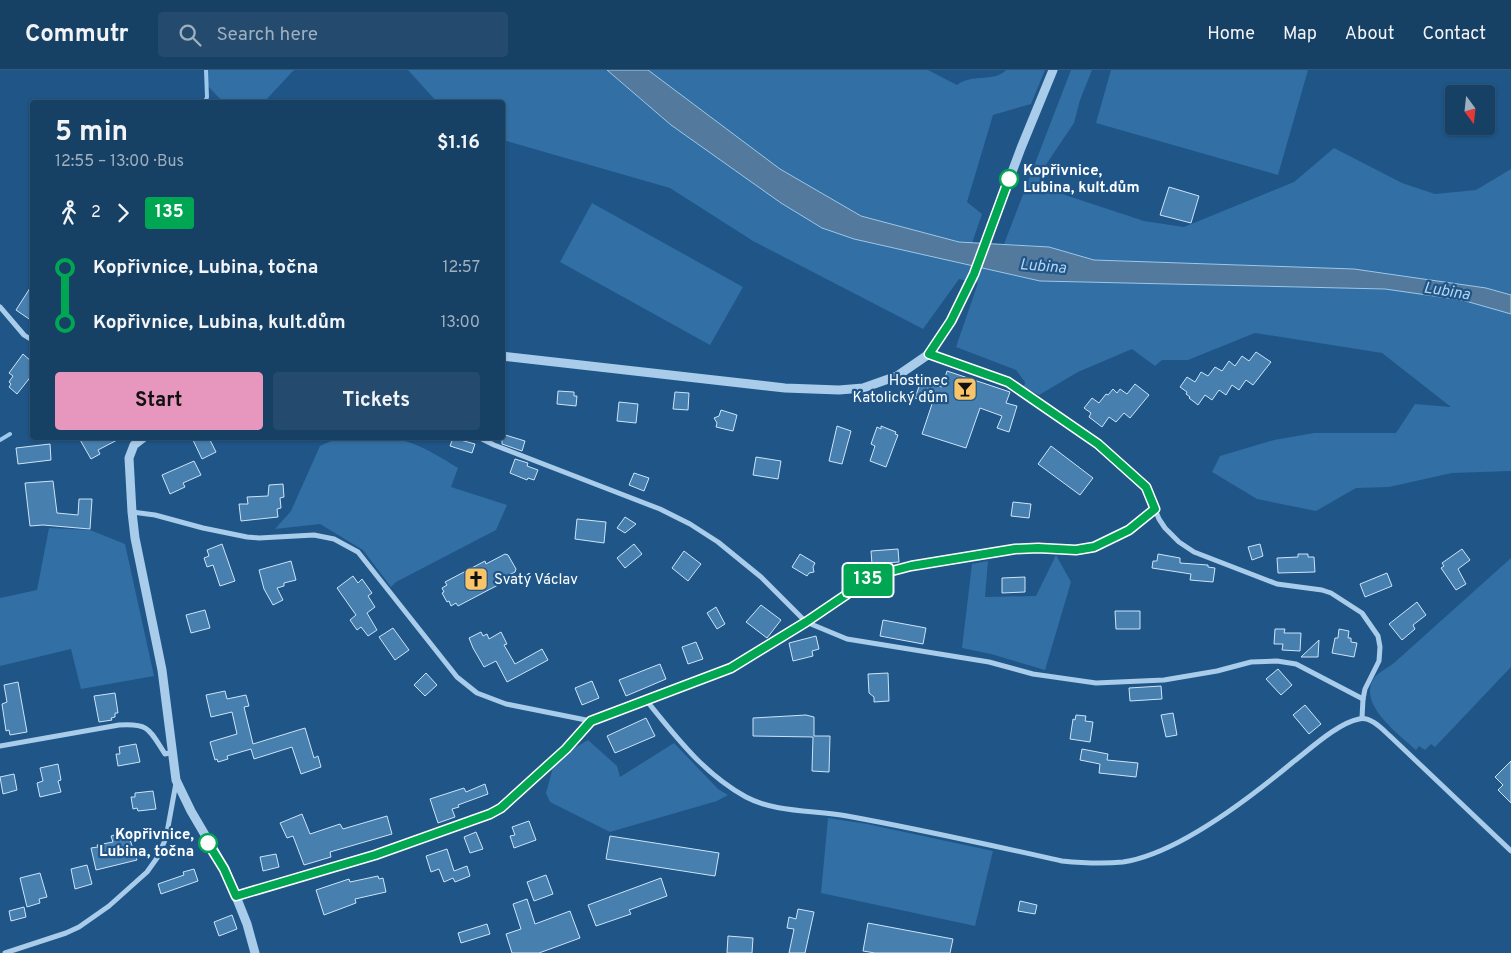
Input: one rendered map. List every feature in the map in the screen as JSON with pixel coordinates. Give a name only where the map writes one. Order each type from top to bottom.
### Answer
[{"type":"street","points":[[505,356],[785,388],[839,390],[863,388],[885,382],[908,370],[929,354],[951,321],[974,274],[1053,70]]},
{"type":"street","points":[[0,307],[24,335],[30,339]]},
{"type":"street","points":[[929,354],[1008,382],[1098,444],[1146,487],[1159,519],[1179,542],[1194,552],[1278,584],[1331,593],[1362,613],[1378,636],[1380,648],[1379,661],[1365,689],[1362,718]]},
{"type":"street","points":[[484,440],[660,509],[690,524],[718,542],[761,578],[806,622],[847,639],[980,660],[1033,674],[1096,683],[1164,680],[1217,671],[1251,662],[1288,662],[1296,664],[1363,699]]},
{"type":"street","points":[[5,953],[66,933],[79,927],[109,906],[147,872],[157,858],[166,838],[176,780],[162,670],[132,512],[129,458],[132,441]]},
{"type":"street","points":[[236,896],[375,855],[490,814],[501,808],[566,749],[591,721],[731,668],[806,622],[865,582],[888,572],[911,566],[1015,549],[1076,550],[1094,547],[1129,530],[1155,509]]},
{"type":"street","points":[[132,512],[155,515],[247,537],[314,535],[334,538],[358,552],[443,661],[470,688],[506,704],[591,721]]},
{"type":"street","points":[[646,700],[682,745],[700,763],[732,788],[760,803],[911,828],[1062,861],[1080,863],[1123,862],[1142,857],[1182,839],[1256,792],[1343,726],[1362,718],[1374,722],[1391,737],[1511,851]]},
{"type":"street","points":[[0,746],[138,723],[151,732],[165,754],[173,752]]},
{"type":"street","points":[[176,780],[191,812],[224,869],[236,896],[255,953]]},
{"type":"shaded area","points":[[206,70],[294,70],[266,100],[221,100],[206,84]]},
{"type":"shaded area","points":[[408,70],[607,70],[671,125],[781,203],[822,228],[854,239],[1040,281],[1385,289],[1462,300],[1511,314],[1511,471],[1452,473],[1389,487],[1356,488],[1316,511],[1257,499],[1212,472],[1220,456],[1274,440],[1314,433],[1396,433],[1415,404],[1451,407],[1382,353],[1255,333],[1188,360],[1162,360],[1155,366],[1132,349],[1078,372],[1039,395],[1024,387],[1025,382],[1016,370],[956,347],[978,283],[959,279],[923,329],[753,241],[670,188],[505,141],[505,100],[435,100]]},
{"type":"shaded area","points":[[648,70],[928,70],[957,85],[969,79],[995,76],[1006,70],[1045,70],[1031,104],[993,115],[967,202],[982,214],[972,243],[959,242],[861,216],[780,169]]},
{"type":"shaded area","points":[[1071,70],[1092,70],[1080,100],[1074,123],[1039,175],[1041,187],[1144,221],[1184,227],[1294,182],[1334,148],[1402,183],[1435,194],[1476,190],[1511,169],[1511,295],[1486,288],[1354,269],[1094,260],[1049,247],[1004,244]]},
{"type":"shaded area","points":[[1111,70],[1308,70],[1278,175],[1096,123]]},
{"type":"shaded area","points":[[592,203],[743,287],[710,345],[560,262]]},
{"type":"shaded area","points":[[334,440],[405,441],[439,456],[458,468],[451,487],[507,505],[496,530],[396,582],[391,587],[363,550],[320,524],[275,529],[291,511],[320,446]]},
{"type":"shaded area","points":[[49,528],[90,530],[125,544],[154,676],[81,689],[71,649],[0,666],[0,598],[37,590]]},
{"type":"shaded area","points":[[1056,555],[1071,582],[1045,670],[991,654],[962,648],[972,564],[988,561],[985,597],[1036,596]]},
{"type":"shaded area","points":[[1511,558],[1511,667],[1435,747],[1431,744],[1425,750],[1419,746],[1416,750],[1382,718],[1375,708],[1370,687],[1379,673],[1394,663]]},
{"type":"shaded area","points":[[588,740],[617,766],[620,777],[674,743],[718,789],[728,795],[717,801],[610,832],[550,802],[546,793],[555,760]]},
{"type":"shaded area","points":[[828,818],[867,824],[993,851],[975,926],[821,893]]},
{"type":"water","name":"Lubina","points":[[607,70],[648,70],[780,169],[861,216],[959,242],[1049,247],[1094,260],[1354,269],[1486,288],[1511,295],[1511,314],[1462,300],[1385,289],[1040,281],[854,239],[822,228],[781,203],[671,125]]},
{"type":"building","points":[[1169,187],[1199,196],[1191,223],[1160,215]]},
{"type":"building","points":[[30,288],[30,320],[16,310]]},
{"type":"building","points":[[1256,352],[1271,362],[1253,385],[1246,380],[1239,390],[1232,385],[1226,395],[1219,390],[1212,400],[1205,395],[1198,405],[1180,387],[1187,377],[1195,382],[1201,372],[1208,376],[1215,367],[1222,371],[1229,361],[1235,366],[1242,356],[1249,361]]},
{"type":"building","points":[[23,354],[30,360],[30,378],[17,394],[9,387],[11,384],[9,382],[13,376],[9,373]]},
{"type":"building","points":[[947,371],[1010,392],[1006,403],[1017,406],[1009,432],[997,428],[1002,416],[980,408],[966,448],[922,434],[932,404],[915,398],[922,378],[942,387]]},
{"type":"building","points":[[1135,384],[1149,395],[1130,418],[1124,413],[1116,422],[1109,417],[1102,427],[1089,417],[1091,413],[1084,408],[1092,398],[1099,403],[1113,389],[1117,393],[1120,389],[1127,394]]},
{"type":"building","points":[[558,391],[574,392],[574,396],[577,396],[576,406],[557,404]]},
{"type":"building","points":[[675,392],[689,393],[688,410],[673,409]]},
{"type":"building","points":[[619,402],[638,404],[636,423],[617,421]]},
{"type":"building","points":[[721,410],[737,415],[733,431],[716,427],[717,423],[714,418],[719,416]]},
{"type":"building","points":[[837,426],[851,431],[842,464],[829,461]]},
{"type":"building","points":[[881,426],[896,432],[895,434],[898,435],[886,467],[870,461],[875,446],[871,444],[877,427],[881,429]]},
{"type":"building","points":[[505,435],[525,441],[522,451],[502,444],[502,440],[505,440]]},
{"type":"building","points":[[80,440],[117,440],[98,450],[100,454],[91,459]]},
{"type":"building","points":[[193,440],[210,440],[216,452],[202,459]]},
{"type":"building","points":[[452,440],[475,444],[472,453],[450,446]]},
{"type":"building","points":[[50,444],[51,460],[18,464],[16,448]]},
{"type":"building","points":[[1051,446],[1093,478],[1080,495],[1038,464]]},
{"type":"building","points":[[756,457],[781,461],[778,479],[753,475]]},
{"type":"building","points":[[515,459],[528,463],[527,466],[538,470],[534,480],[528,478],[527,480],[510,473]]},
{"type":"building","points":[[194,461],[201,475],[183,483],[185,487],[170,494],[162,475]]},
{"type":"building","points":[[634,473],[649,478],[644,491],[629,485]]},
{"type":"building","points":[[53,481],[57,513],[78,515],[79,499],[92,499],[90,529],[43,525],[30,526],[25,483]]},
{"type":"building","points":[[283,484],[284,497],[280,498],[281,508],[277,509],[278,517],[241,521],[239,504],[248,504],[247,497],[268,496],[269,485]]},
{"type":"building","points":[[1013,502],[1031,504],[1029,518],[1011,516]]},
{"type":"building","points":[[625,517],[636,524],[625,533],[617,528]]},
{"type":"building","points":[[577,519],[606,522],[604,543],[575,539]]},
{"type":"building","points":[[222,544],[235,581],[220,586],[213,565],[207,567],[204,558],[209,556],[207,550]]},
{"type":"building","points":[[634,544],[642,554],[625,568],[617,558]]},
{"type":"building","points":[[1260,544],[1263,556],[1252,560],[1248,547]]},
{"type":"building","points":[[898,549],[899,562],[872,564],[871,551]]},
{"type":"building","points":[[1462,549],[1470,560],[1458,569],[1466,584],[1456,590],[1441,568],[1444,566],[1442,563]]},
{"type":"building","points":[[684,551],[701,564],[688,581],[672,568]]},
{"type":"building","name":"Svatý Václav","points":[[505,554],[508,555],[516,569],[515,572],[497,581],[498,585],[458,606],[456,603],[451,606],[449,601],[447,602],[442,593],[444,592],[442,588],[447,585],[445,582],[485,561],[486,564]]},
{"type":"building","points":[[800,554],[815,563],[813,567],[814,572],[809,573],[807,576],[792,567]]},
{"type":"building","points":[[1158,554],[1180,558],[1180,563],[1208,565],[1208,567],[1215,568],[1213,582],[1190,580],[1191,574],[1152,568],[1153,561],[1157,561]]},
{"type":"building","points":[[1298,554],[1308,554],[1308,557],[1314,557],[1315,572],[1278,573],[1277,558],[1298,557]]},
{"type":"building","points":[[291,561],[296,580],[284,583],[284,586],[277,588],[283,600],[273,605],[264,589],[259,570]]},
{"type":"building","points":[[1387,573],[1392,586],[1365,597],[1360,584]]},
{"type":"building","points":[[353,576],[358,583],[362,579],[372,593],[368,596],[375,607],[367,613],[377,630],[368,636],[361,627],[357,630],[350,620],[356,615],[337,588]]},
{"type":"building","points":[[1025,577],[1025,592],[1002,593],[1002,578]]},
{"type":"building","points":[[1417,602],[1426,615],[1413,625],[1415,629],[1402,640],[1389,624]]},
{"type":"building","points":[[761,605],[781,620],[767,638],[746,622]]},
{"type":"building","points":[[716,607],[725,624],[717,629],[707,613]]},
{"type":"building","points":[[205,610],[210,628],[191,633],[186,615]]},
{"type":"building","points":[[1115,611],[1140,611],[1140,629],[1116,629]]},
{"type":"building","points":[[883,620],[926,628],[923,644],[880,636]]},
{"type":"building","points":[[393,628],[409,650],[395,660],[379,637]]},
{"type":"building","points":[[1275,629],[1285,629],[1284,633],[1301,633],[1300,651],[1282,650],[1283,644],[1274,644]]},
{"type":"building","points":[[1339,629],[1349,631],[1348,638],[1351,638],[1351,642],[1357,643],[1354,657],[1332,653],[1335,638],[1338,638]]},
{"type":"building","points":[[481,632],[483,636],[487,634],[489,639],[501,632],[507,644],[504,645],[515,664],[542,649],[548,660],[507,682],[496,661],[484,667],[473,648],[469,638]]},
{"type":"building","points":[[816,636],[819,649],[812,651],[813,656],[793,661],[789,643]]},
{"type":"building","points":[[1319,640],[1318,657],[1301,657]]},
{"type":"building","points":[[696,642],[703,659],[688,664],[682,647]]},
{"type":"building","points":[[660,664],[666,679],[626,696],[619,680]]},
{"type":"building","points":[[1278,669],[1292,685],[1281,695],[1266,679]]},
{"type":"building","points":[[426,673],[437,685],[425,696],[414,685]]},
{"type":"building","points":[[888,673],[889,701],[874,702],[874,697],[869,693],[868,674]]},
{"type":"building","points":[[592,681],[599,698],[582,705],[575,688]]},
{"type":"building","points":[[18,682],[27,732],[10,735],[9,730],[6,731],[2,704],[7,702],[4,685]]},
{"type":"building","points":[[1161,686],[1162,699],[1130,701],[1129,688]]},
{"type":"building","points":[[225,691],[227,699],[246,695],[249,706],[244,707],[253,744],[305,728],[314,758],[318,756],[321,767],[301,774],[292,747],[254,759],[251,749],[227,756],[228,759],[218,762],[217,759],[215,760],[210,742],[237,734],[232,712],[211,717],[206,695]]},
{"type":"building","points":[[115,693],[118,713],[115,713],[115,717],[111,718],[112,720],[99,722],[94,696]]},
{"type":"building","points":[[1305,705],[1321,724],[1309,734],[1293,715]]},
{"type":"building","points":[[1173,713],[1177,735],[1166,737],[1161,715]]},
{"type":"building","points":[[806,715],[814,717],[814,736],[830,736],[829,772],[812,771],[813,737],[753,736],[753,718]]},
{"type":"building","points":[[1076,715],[1086,716],[1085,721],[1093,722],[1090,742],[1070,739],[1073,719],[1075,720]]},
{"type":"building","points":[[646,718],[655,736],[615,753],[607,736]]},
{"type":"building","points":[[136,744],[140,762],[118,766],[116,754],[120,754],[119,747]]},
{"type":"building","points":[[1082,749],[1108,754],[1107,760],[1138,763],[1136,777],[1099,773],[1100,764],[1080,760]]},
{"type":"building","points":[[1511,761],[1511,803],[1498,790],[1503,785],[1495,777]]},
{"type":"building","points":[[58,764],[61,780],[58,781],[61,792],[40,797],[37,783],[43,781],[40,768]]},
{"type":"building","points":[[14,774],[17,790],[3,794],[0,777]]},
{"type":"building","points":[[485,784],[488,794],[458,805],[459,807],[452,809],[455,817],[438,823],[430,799],[464,788],[466,792]]},
{"type":"building","points":[[153,791],[156,809],[138,811],[137,808],[133,809],[131,797],[135,797],[135,793]]},
{"type":"building","points":[[302,814],[310,834],[340,824],[343,829],[387,816],[392,834],[330,852],[331,857],[304,865],[293,836],[287,838],[280,823]]},
{"type":"building","points":[[529,821],[536,840],[514,848],[510,836],[515,835],[512,827]]},
{"type":"building","points":[[127,831],[137,860],[96,870],[91,848],[113,842],[111,836]]},
{"type":"building","points":[[476,832],[483,849],[470,853],[464,837]]},
{"type":"building","points":[[610,836],[719,853],[715,876],[606,859]]},
{"type":"building","points":[[447,849],[454,871],[467,866],[470,876],[455,882],[453,878],[444,882],[439,869],[431,872],[426,856]]},
{"type":"building","points":[[276,854],[279,867],[263,871],[260,857]]},
{"type":"building","points":[[87,865],[92,884],[75,889],[71,869]]},
{"type":"building","points":[[194,869],[198,881],[161,894],[158,884],[184,875],[183,872]]},
{"type":"building","points":[[40,873],[47,897],[39,899],[40,903],[27,907],[20,878]]},
{"type":"building","points":[[546,875],[553,894],[534,901],[527,882]]},
{"type":"building","points":[[378,876],[379,879],[383,878],[386,892],[355,899],[356,903],[324,915],[316,890],[349,879],[350,882]]},
{"type":"building","points":[[661,878],[667,896],[629,910],[631,914],[596,926],[588,905]]},
{"type":"building","points":[[527,899],[535,924],[570,911],[580,938],[539,953],[512,953],[506,934],[521,929],[513,904]]},
{"type":"building","points":[[1020,901],[1037,905],[1035,914],[1018,911]]},
{"type":"building","points":[[24,907],[26,917],[11,921],[9,911]]},
{"type":"building","points":[[798,909],[814,912],[805,953],[789,953],[794,929],[787,928],[789,917],[796,919]]},
{"type":"building","points":[[232,915],[237,929],[219,936],[214,922]]},
{"type":"building","points":[[868,923],[953,939],[950,953],[875,953],[863,951]]},
{"type":"building","points":[[487,924],[490,934],[461,943],[458,933]]},
{"type":"building","points":[[728,936],[753,938],[752,953],[727,953]]},
{"type":"waterway","points":[[206,70],[206,100]]},
{"type":"waterway","points":[[0,440],[10,434]]},
{"type":"bus line","name":"135","points":[[208,843],[224,869],[236,896],[375,855],[490,814],[501,808],[580,736],[591,721],[731,668],[806,622],[865,582],[888,572],[911,566],[1015,549],[1076,550],[1094,547],[1129,530],[1155,509],[1146,487],[1098,444],[1008,382],[929,354],[951,321],[974,274],[1009,179]]},
{"type":"place","name":"Kopřivnice, Lubina, kult.dům","points":[[1009,179]]},
{"type":"place","name":"Hostinec Katolický dům","points":[[965,389]]},
{"type":"place","name":"Svatý Václav","points":[[476,579]]},
{"type":"place","name":"Kopřivnice, Lubina, točna","points":[[208,843]]}]
